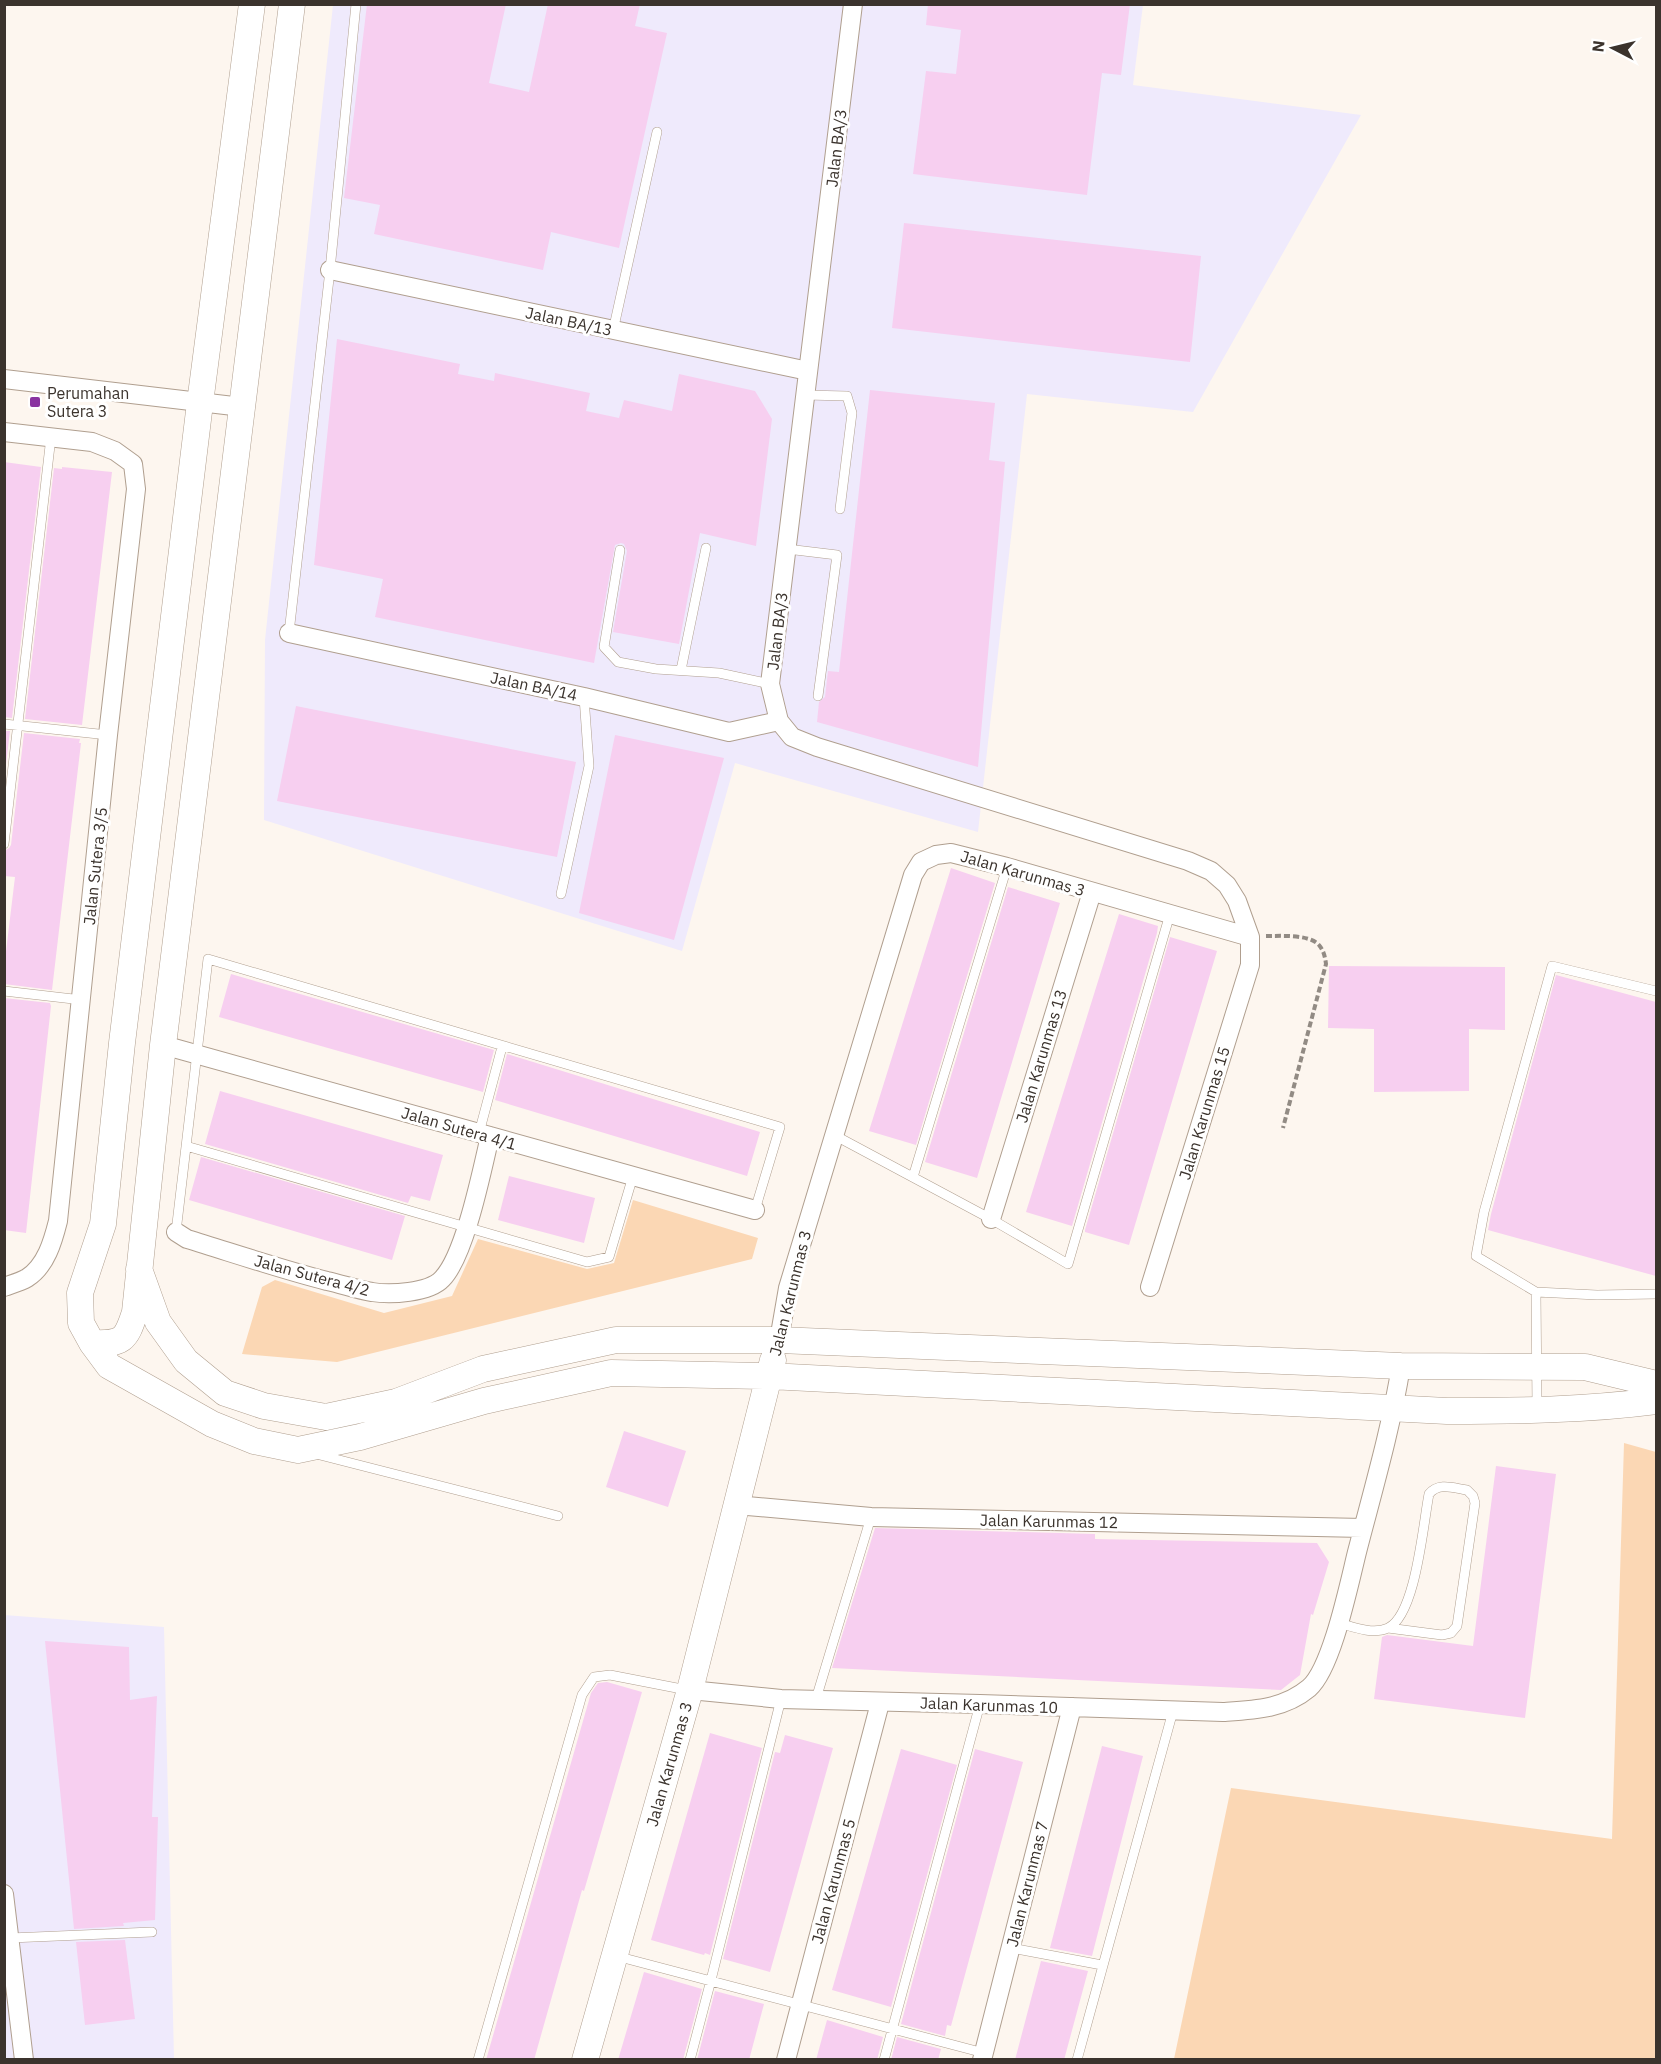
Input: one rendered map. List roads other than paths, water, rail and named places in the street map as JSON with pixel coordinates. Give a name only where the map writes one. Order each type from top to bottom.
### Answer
[{"type":"street","points":[[252,4],[200,403],[122,1043],[103,1224],[80,1293],[81,1323],[109,1366],[212,1424],[254,1441],[298,1450],[360,1437],[484,1401],[611,1373],[769,1376],[1447,1411],[1601,1408],[1656,1401]]},
{"type":"street","points":[[92,1343],[113,1344],[129,1332],[135,1312],[163,1045],[292,4]]},
{"type":"street","name":"Jalan BA/3","points":[[779,721],[770,684],[853,4]]},
{"type":"street","name":"Jalan BA/13","points":[[330,270],[808,372]]},
{"type":"street","points":[[4,379],[242,407]]},
{"type":"street","points":[[4,432],[51,438]]},
{"type":"street","name":"Jalan Sutera 3/5","points":[[4,1287],[28,1278],[41,1264],[52,1245],[58,1221],[136,489],[133,464],[115,450],[92,442],[51,438]]},
{"type":"street","name":"Jalan BA/14","points":[[288,633],[729,732],[779,721]]},
{"type":"street","points":[[779,721],[792,737],[817,747],[1188,861],[1211,871],[1227,885],[1237,901],[1250,937]]},
{"type":"street","name":"Jalan Karunmas 3","points":[[585,2060],[690,1690],[779,1340],[788,1288],[913,875],[921,862],[936,855],[951,853],[1250,937]]},
{"type":"street","name":"Jalan Karunmas 13","points":[[990,1219],[1092,892]]},
{"type":"street","name":"Jalan Karunmas 15","points":[[1150,1287],[1250,965],[1250,937]]},
{"type":"street","name":"Jalan Sutera 4/1","points":[[163,1045],[755,1210]]},
{"type":"street","name":"Jalan Sutera 4/2","points":[[176,1232],[187,1239],[303,1275],[373,1292],[399,1293],[426,1289],[441,1281],[451,1268],[466,1227],[485,1135]]},
{"type":"street","points":[[139,1269],[158,1323],[186,1361],[225,1393],[264,1406],[326,1417],[396,1402],[483,1369],[616,1340],[779,1340],[1401,1366],[1585,1367],[1656,1384]]},
{"type":"street","points":[[1339,1623],[1394,1408],[1401,1366]]},
{"type":"street","points":[[264,1406],[298,1450]]},
{"type":"street","name":"Jalan Karunmas 12","points":[[736,1505],[871,1517],[1363,1528]]},
{"type":"street","name":"Jalan Karunmas 10","points":[[690,1690],[781,1699],[880,1703],[1247,1711],[1287,1703],[1310,1687],[1324,1665],[1339,1623]]},
{"type":"street","name":"Jalan Karunmas 5","points":[[786,2060],[880,1703]]},
{"type":"street","name":"Jalan Karunmas 7","points":[[983,2056],[1072,1707]]},
{"type":"street","points":[[4,1894],[24,2060]]},
{"type":"lane","points":[[288,633],[330,270],[356,4]]},
{"type":"lane","points":[[613,331],[657,132]]},
{"type":"lane","points":[[806,395],[847,396],[852,413],[840,509]]},
{"type":"lane","points":[[4,844],[51,438]]},
{"type":"lane","points":[[681,670],[706,548]]},
{"type":"lane","points":[[787,549],[837,555],[818,696]]},
{"type":"lane","points":[[620,550],[604,647],[618,662],[656,669],[719,673],[770,684]]},
{"type":"lane","points":[[561,894],[589,766],[584,698]]},
{"type":"lane","points":[[4,724],[108,735]]},
{"type":"lane","points":[[913,1177],[1007,867]]},
{"type":"lane","points":[[834,1135],[1068,1264],[1170,914]]},
{"type":"lane","points":[[176,1232],[208,959],[780,1127],[755,1210]]},
{"type":"lane","points":[[1656,990],[1552,966],[1484,1212],[1476,1257],[1536,1292],[1597,1295],[1656,1294]]},
{"type":"lane","points":[[4,991],[82,1000]]},
{"type":"lane","points":[[485,1135],[502,1047]]},
{"type":"lane","points":[[186,1146],[587,1262],[609,1257],[633,1176]]},
{"type":"lane","points":[[1536,1292],[1537,1411]]},
{"type":"lane","points":[[298,1450],[558,1516]]},
{"type":"lane","points":[[1339,1623],[1375,1630],[1388,1628],[1442,1635],[1451,1633],[1457,1626],[1475,1503],[1473,1496],[1467,1490],[1441,1486],[1434,1488],[1428,1494],[1412,1590],[1407,1607],[1399,1620],[1388,1628]]},
{"type":"lane","points":[[816,1699],[871,1517]]},
{"type":"lane","points":[[478,2060],[582,1695],[594,1677],[610,1675],[690,1690]]},
{"type":"lane","points":[[690,2060],[781,1699]]},
{"type":"lane","points":[[884,2060],[980,1704]]},
{"type":"lane","points":[[1077,2060],[1173,1711]]},
{"type":"lane","points":[[10,1938],[152,1932]]},
{"type":"lane","points":[[1011,1948],[1102,1965]]},
{"type":"lane","points":[[614,1956],[892,2029],[983,2056]]},
{"type":"place","name":"Perumahan Sutera 3","points":[[35,402]]}]
